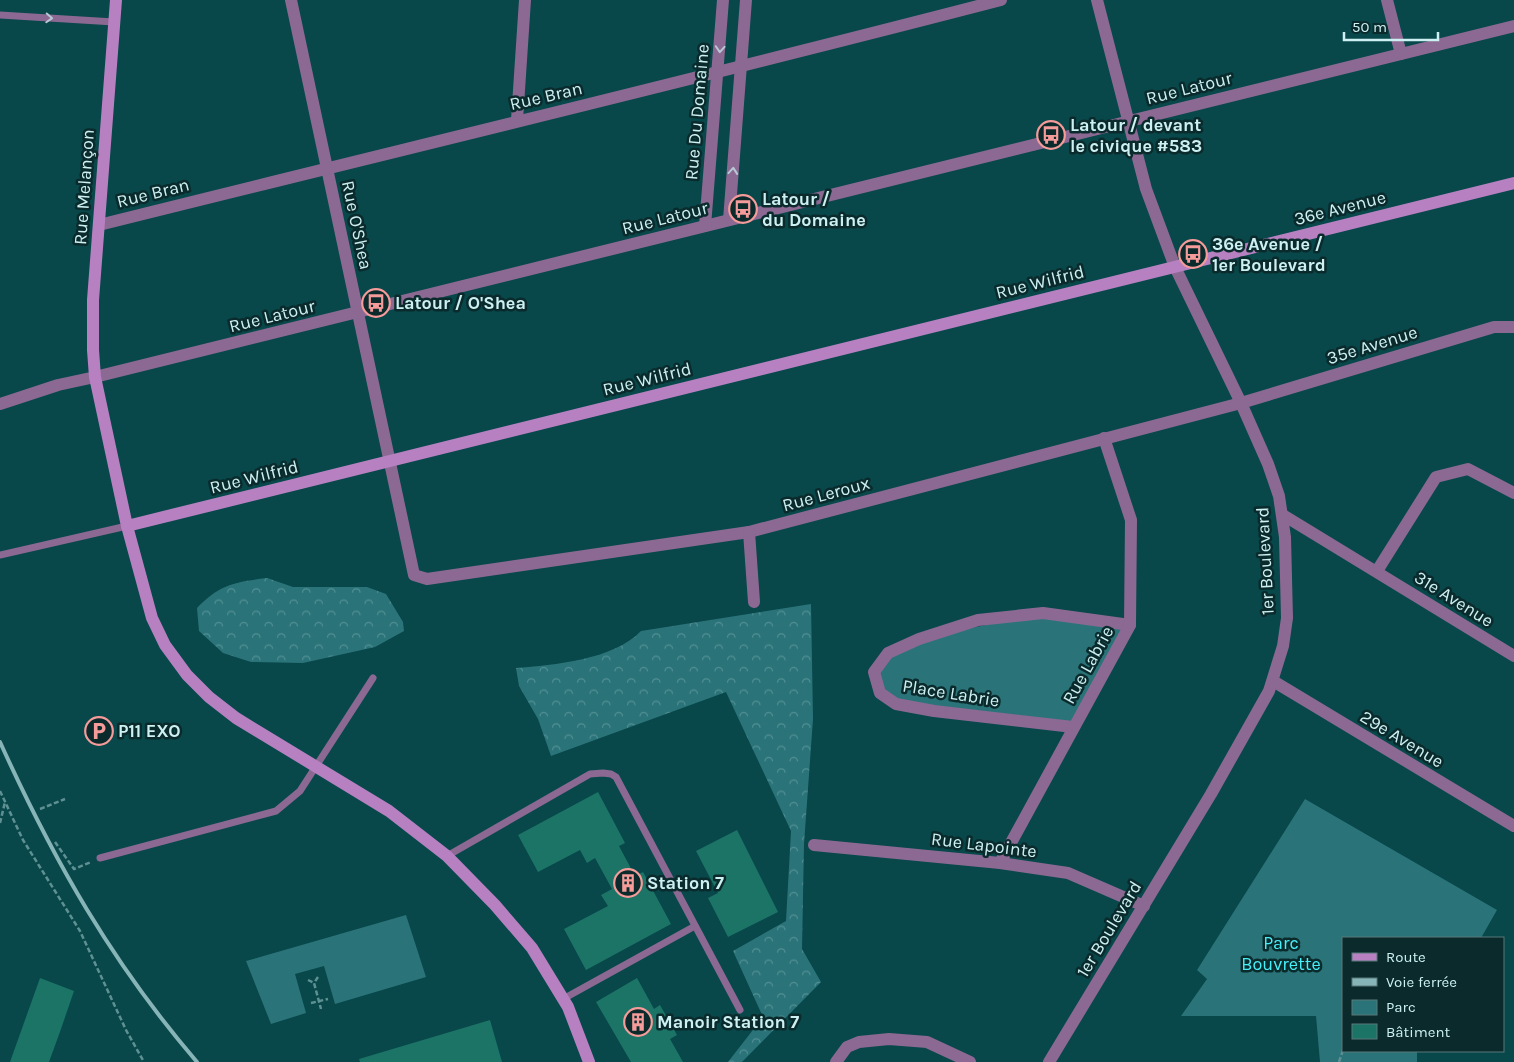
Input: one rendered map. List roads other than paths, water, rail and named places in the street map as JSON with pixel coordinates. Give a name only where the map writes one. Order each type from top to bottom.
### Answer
[{"type":"street","name":"Rue Melançon","points":[[116,0],[93,308],[95,377],[127,526],[152,618],[165,645],[187,676],[236,718],[389,811],[446,856],[495,905],[532,948],[563,998],[589,1062]]},
{"type":"street","name":"Rue O'Shea","points":[[291,0],[414,575]]},
{"type":"street","points":[[516,120],[525,0]]},
{"type":"street","name":"Rue Du Domaine","points":[[705,226],[723,0]]},
{"type":"street","points":[[729,220],[746,0]]},
{"type":"street","name":"Rue Bran","points":[[99,224],[516,120],[718,73],[1001,0]]},
{"type":"street","name":"1er Boulevard","points":[[1050,1062],[1216,785],[1273,681],[1283,646],[1287,618],[1283,515],[1279,496],[1268,464],[1241,403],[1175,267],[1146,189],[1097,0]]},
{"type":"street","points":[[1387,0],[1401,54]]},
{"type":"street","name":"Rue Latour","points":[[0,404],[58,385],[1514,26]]},
{"type":"street","name":"36e Avenue","points":[[1175,267],[1514,183]]},
{"type":"street","name":"Rue Wilfrid","points":[[127,526],[1175,267]]},
{"type":"street","name":"35e Avenue","points":[[1241,403],[1494,327],[1514,327]]},
{"type":"street","name":"Rue Leroux","points":[[414,575],[427,579],[749,532],[1241,403]]},
{"type":"street","name":"Rue Labrie","points":[[1000,863],[1130,625],[1131,520],[1104,438]]},
{"type":"street","points":[[1376,571],[1436,477],[1468,469],[1514,493]]},
{"type":"street","name":"31e Avenue","points":[[1283,515],[1514,656]]},
{"type":"street","points":[[749,532],[754,602]]},
{"type":"street","name":"Place Labrie","points":[[1073,727],[934,711],[896,704],[880,693],[874,672],[888,653],[919,639],[978,620],[1043,613],[1130,625]]},
{"type":"street","name":"29e Avenue","points":[[1273,681],[1514,826]]},
{"type":"street","name":"Rue Lapointe","points":[[814,845],[1000,863],[1068,873],[1144,906]]},
{"type":"street","points":[[836,1062],[847,1047],[859,1042],[889,1039],[927,1042],[970,1062]]},
{"type":"lane","points":[[0,15],[114,22]]},
{"type":"lane","points":[[0,555],[127,526]]},
{"type":"lane","points":[[100,858],[276,811],[300,791],[373,678]]},
{"type":"lane","points":[[446,856],[590,774],[611,774],[616,777],[740,1010]]},
{"type":"lane","points":[[563,998],[695,926]]},
{"type":"railway","points":[[0,742],[20,786],[87,909],[138,987],[197,1062]]},
{"type":"place","name":"Latour / devant le civique #583","points":[[1051,135]]},
{"type":"place","name":"Latour / du Domaine","points":[[743,209]]},
{"type":"place","name":"36e Avenue / 1er Boulevard","points":[[1193,254]]},
{"type":"place","name":"Latour / O'Shea","points":[[376,303]]},
{"type":"place","name":"P11 EXO","points":[[99,731]]},
{"type":"place","name":"Station 7","points":[[628,883]]},
{"type":"place","name":"Manoir Station 7","points":[[638,1022]]},
{"type":"park label","name":"Parc Bouvrette","points":[[1281,953]]}]
